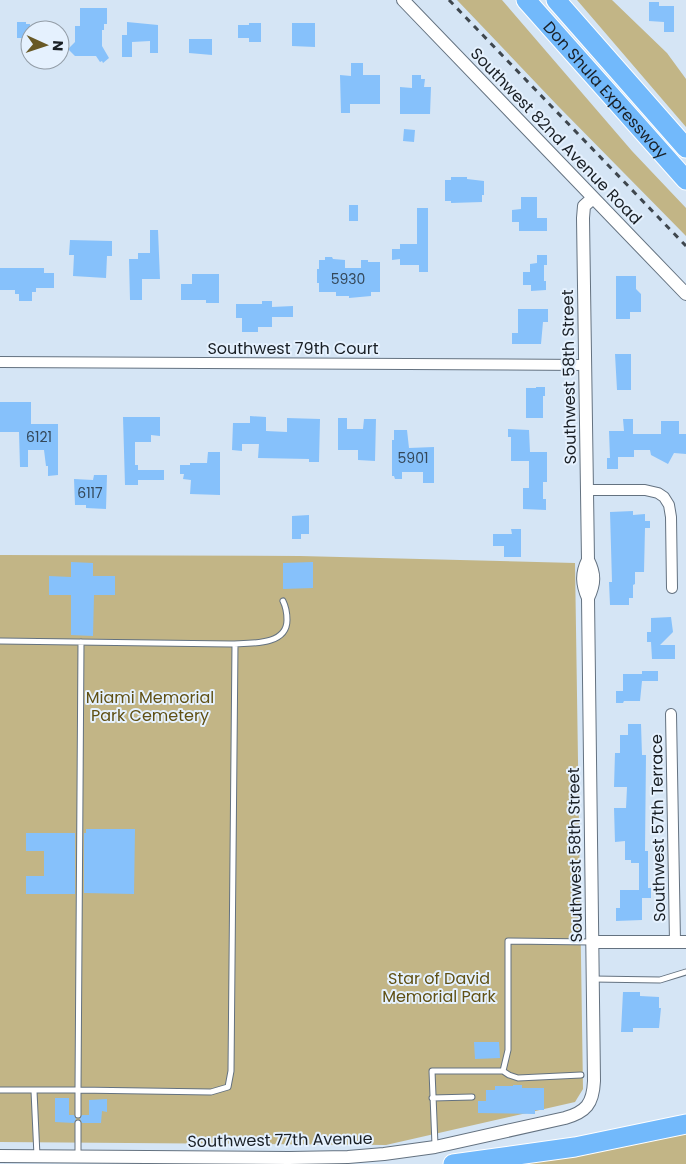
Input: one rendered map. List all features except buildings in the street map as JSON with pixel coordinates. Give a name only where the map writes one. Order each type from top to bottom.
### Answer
[{"type":"highway","name":"Don Shula Expressway","points":[[526,0],[686,180]]},
{"type":"highway","name":"Don Shula Expressway","points":[[556,0],[686,148]]},
{"type":"highway","points":[[454,1164],[575,1147],[686,1124]]},
{"type":"street","name":"Southwest 82nd Avenue Road","points":[[404,0],[686,294]]},
{"type":"street","name":"Southwest 58th Street","points":[[585,1109],[591,1099],[594,1087],[588,598],[594,580],[594,573],[588,560],[586,490],[584,206],[593,198]]},
{"type":"street","name":"Southwest 79th Court","points":[[0,362],[585,365]]},
{"type":"street","points":[[586,490],[648,490],[664,497],[669,505],[671,517],[672,588]]},
{"type":"street","name":"Southwest 57th Terrace","points":[[671,714],[680,942]]},
{"type":"street","points":[[592,942],[680,942]]},
{"type":"street","name":"Southwest 77th Avenue","points":[[0,1156],[331,1158],[384,1154],[435,1146],[565,1118],[585,1109]]},
{"type":"lane","points":[[0,641],[257,643],[280,637],[286,629],[286,606],[283,601]]},
{"type":"lane","points":[[78,1115],[81,642]]},
{"type":"lane","points":[[0,1090],[211,1092],[228,1087],[230,1083],[235,644]]},
{"type":"lane","points":[[503,1071],[508,1050],[508,942],[592,942]]},
{"type":"lane","points":[[592,979],[660,980],[686,972]]},
{"type":"lane","points":[[435,1146],[432,1071],[503,1071],[518,1078],[581,1075]]},
{"type":"lane","points":[[34,1091],[37,1157]]},
{"type":"lane","points":[[432,1098],[472,1098]]},
{"type":"lane","points":[[78,1123],[78,1157]]},
{"type":"green space","points":[[457,0],[502,0],[632,151],[686,208],[686,236],[558,106]]},
{"type":"green space","points":[[577,0],[612,0],[667,53],[686,79],[686,127]]},
{"type":"green space","points":[[0,555],[300,556],[575,563],[583,1089],[575,1102],[386,1145],[0,1142]]},
{"type":"green space","points":[[686,1129],[686,1164],[488,1164]]},
{"type":"railway","points":[[449,0],[686,246]]},
{"type":"park label","name":"Miami Memorial Park Cemetery","points":[[150,706]]},
{"type":"park label","name":"Star of David Memorial Park","points":[[439,987]]}]
